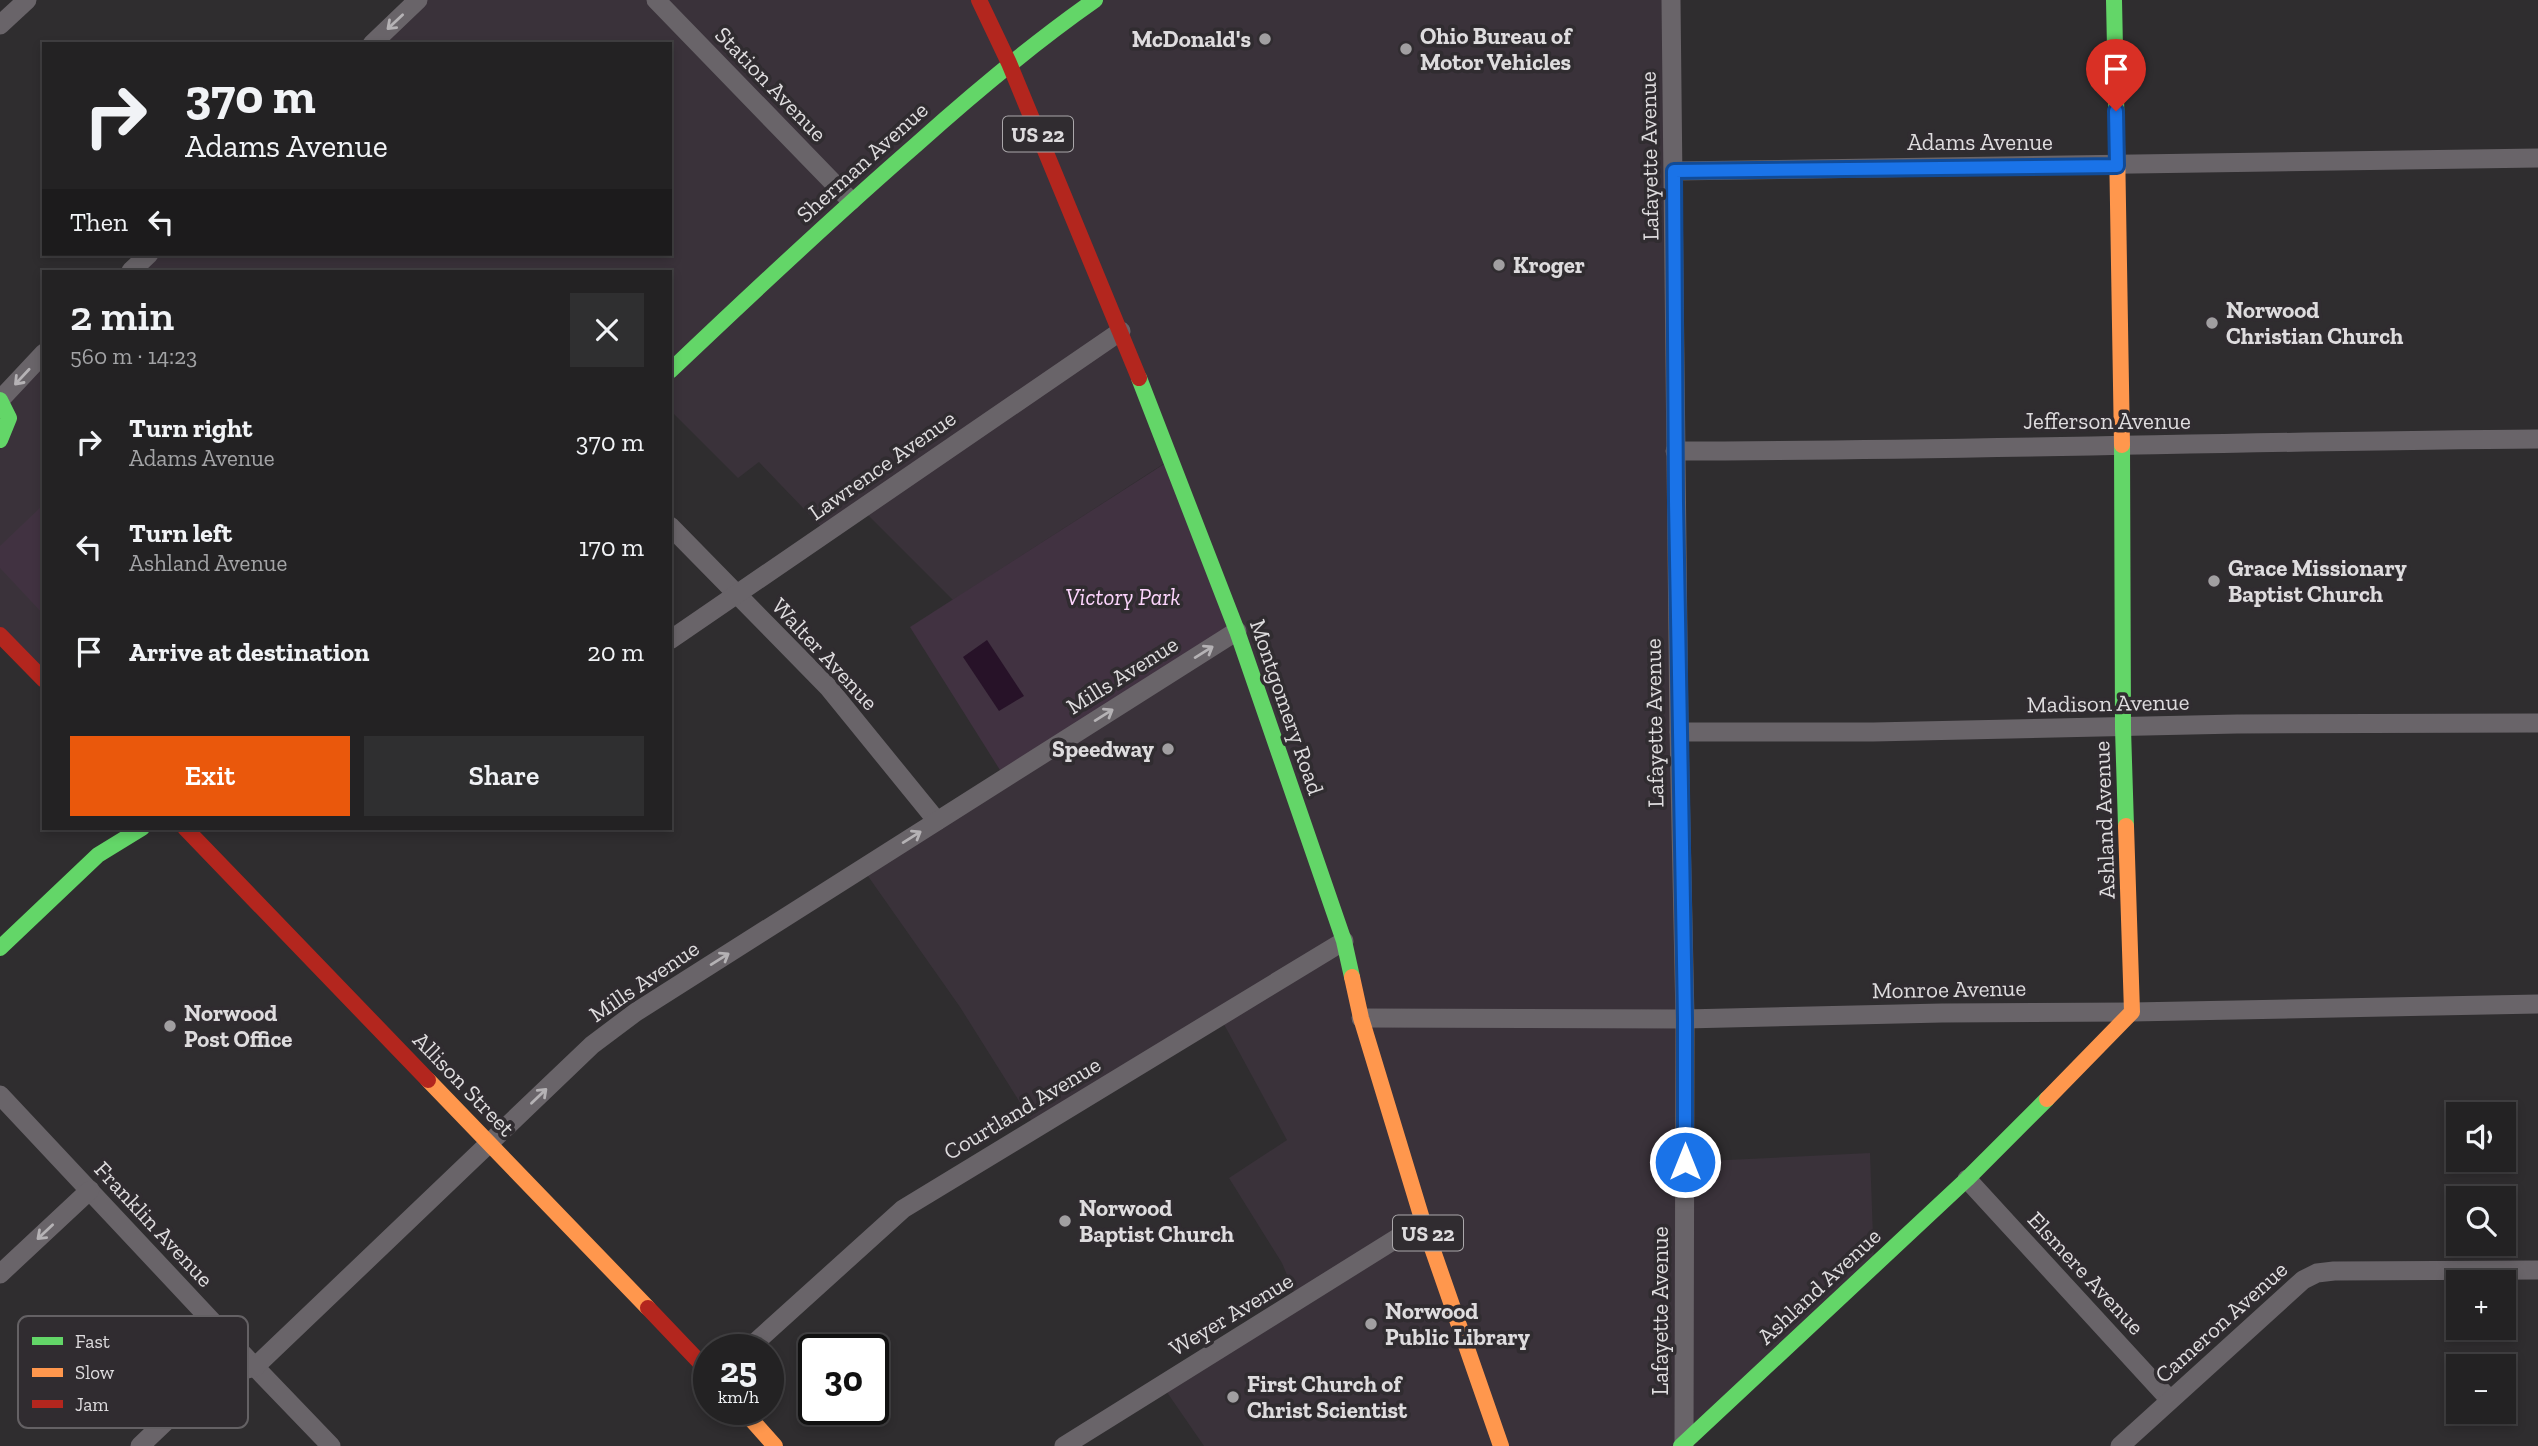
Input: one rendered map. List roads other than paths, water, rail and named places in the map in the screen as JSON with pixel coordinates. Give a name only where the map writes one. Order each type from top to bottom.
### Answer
[{"type":"street","points":[[0,25],[27,0]]},
{"type":"street","points":[[374,42],[418,0]]},
{"type":"street","name":"Station Avenue","points":[[656,0],[851,201]]},
{"type":"street","name":"Montgomery Road","points":[[979,0],[1009,63],[1121,331],[1237,631],[1345,940],[1361,1018],[1423,1222],[1501,1446]]},
{"type":"street","name":"Sherman Avenue","points":[[672,369],[851,201],[1009,63],[1095,0]]},
{"type":"street","name":"Lafayette Avenue","points":[[1671,0],[1675,451],[1685,1019],[1683,1445]]},
{"type":"street","name":"Ashland Avenue","points":[[1683,1445],[1966,1179],[2132,1012],[2123,729],[2122,447],[2114,0]]},
{"type":"street","name":"Adams Avenue","points":[[1674,171],[2117,166],[2304,160],[2538,159]]},
{"type":"street","points":[[132,270],[147,256]]},
{"type":"street","name":"Lawrence Avenue","points":[[672,639],[1121,331]]},
{"type":"street","points":[[0,440],[9,418],[0,400],[42,355]]},
{"type":"street","name":"Jefferson Avenue","points":[[1675,451],[2122,447],[2538,439]]},
{"type":"street","name":"Walter Avenue","points":[[672,528],[828,687],[937,821]]},
{"type":"street","name":"Mills Avenue","points":[[248,1369],[255,1367],[592,1045],[636,1012],[1237,631]]},
{"type":"street","points":[[0,635],[42,678]]},
{"type":"street","name":"Madison Avenue","points":[[1679,732],[2123,729],[2236,724],[2538,723]]},
{"type":"street","points":[[0,948],[98,855],[139,830]]},
{"type":"street","name":"Allison Street","points":[[187,830],[693,1355]]},
{"type":"street","name":"Courtland Avenue","points":[[765,1334],[903,1209],[1345,940]]},
{"type":"street","name":"Monroe Avenue","points":[[1361,1018],[1685,1019],[2538,1004]]},
{"type":"street","name":"Franklin Avenue","points":[[0,1095],[207,1316]]},
{"type":"street","name":"Elsmere Avenue","points":[[1966,1179],[2170,1400]]},
{"type":"street","points":[[0,1275],[90,1190]]},
{"type":"street","name":"Weyer Avenue","points":[[1064,1446],[1423,1222]]},
{"type":"street","name":"Cameron Avenue","points":[[2120,1446],[2302,1280],[2317,1273],[2538,1270]]},
{"type":"street","name":"Franklin Avenue","points":[[248,1359],[331,1446]]},
{"type":"street","points":[[756,1425],[775,1446]]},
{"type":"street","name":"Mills Avenue","points":[[140,1446],[159,1428]]},
{"type":"place","name":"McDonald's","points":[[1265,39]]},
{"type":"place","name":"Ohio Bureau of Motor Vehicles","points":[[1406,49]]},
{"type":"place","name":"Kroger","points":[[1499,265]]},
{"type":"place","name":"Norwood Christian Church","points":[[2212,323]]},
{"type":"place","name":"Grace Missionary Baptist Church","points":[[2214,581]]},
{"type":"place","name":"Speedway","points":[[1168,749]]},
{"type":"place","name":"Norwood Post Office","points":[[170,1026]]},
{"type":"place","name":"Norwood Baptist Church","points":[[1065,1221]]},
{"type":"place","name":"Norwood Public Library","points":[[1371,1324]]},
{"type":"place","name":"First Church of Christ Scientist","points":[[1233,1397]]},
{"type":"park label","name":"Victory Park","points":[[1123,597]]}]
